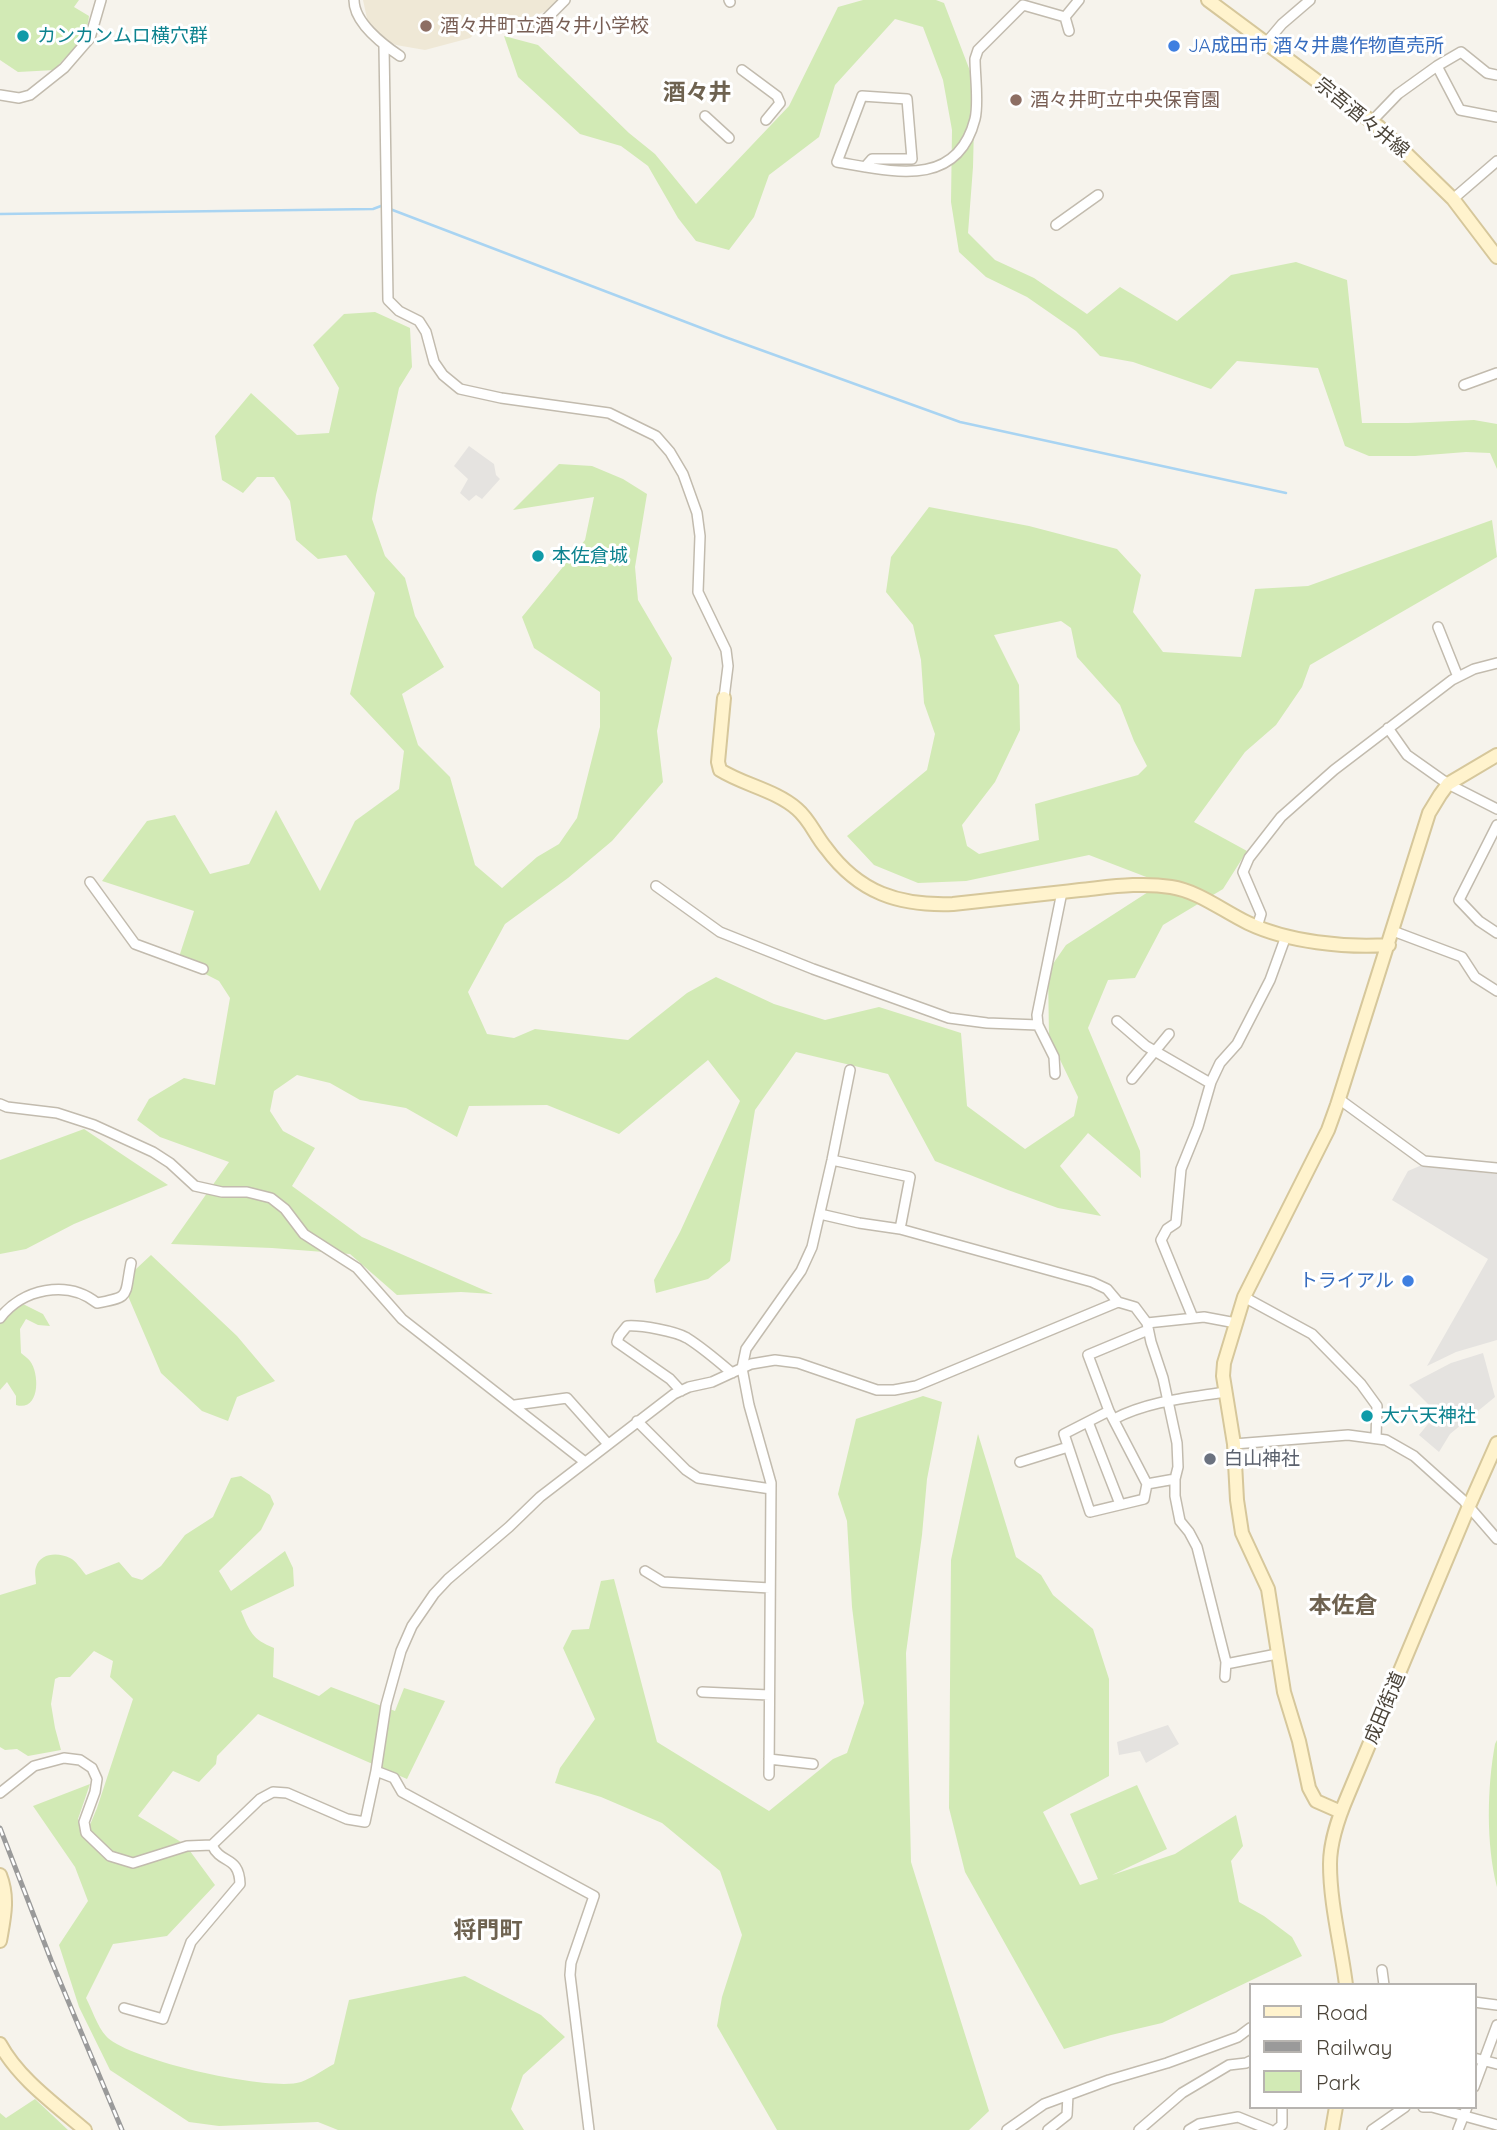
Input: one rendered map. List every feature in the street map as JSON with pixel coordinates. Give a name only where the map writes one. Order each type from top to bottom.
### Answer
[{"type":"street","points":[[0,95],[19,98],[30,95],[64,68],[90,38],[101,0]]},
{"type":"street","points":[[354,0],[357,16],[384,46],[400,55]]},
{"type":"street","points":[[539,26],[565,0]]},
{"type":"street","points":[[1065,17],[1079,0]]},
{"type":"street","name":"宗吾酒々井線","points":[[1208,0],[1372,121],[1453,199],[1497,257]]},
{"type":"street","points":[[1266,43],[1282,24],[1310,0]]},
{"type":"street","points":[[865,167],[872,159],[912,159],[907,99],[862,96],[837,162],[865,167],[916,172],[937,167],[955,157],[969,137],[976,117],[975,59],[978,50],[1023,5],[1065,17]]},
{"type":"street","points":[[1065,17],[1069,32]]},
{"type":"street","points":[[384,46],[388,300],[399,311],[419,321],[426,332],[434,362],[460,389],[492,397],[609,413],[656,436],[670,452],[683,474],[698,513],[698,592],[726,650],[728,666],[718,762],[720,770],[778,796],[796,808],[811,823],[833,858],[849,874],[869,888],[893,899],[936,904],[1133,885],[1172,887],[1209,902],[1257,927],[1286,936],[1322,942],[1389,945]]},
{"type":"street","points":[[1372,121],[1398,94],[1461,52],[1487,73],[1497,75]]},
{"type":"street","points":[[1437,66],[1460,110],[1497,117]]},
{"type":"street","points":[[742,70],[777,96],[780,103],[766,120]]},
{"type":"street","points":[[705,116],[729,138]]},
{"type":"street","points":[[1453,199],[1497,161]]},
{"type":"street","points":[[1056,225],[1098,195]]},
{"type":"street","points":[[1464,385],[1497,373]]},
{"type":"street","points":[[1438,628],[1458,677]]},
{"type":"street","points":[[1257,927],[1261,914],[1244,877],[1244,864],[1281,817],[1334,770],[1458,677],[1474,669],[1497,663]]},
{"type":"street","points":[[1388,728],[1407,755],[1448,784],[1497,809]]},
{"type":"street","points":[[1341,1812],[1316,1801],[1309,1788],[1299,1741],[1284,1692],[1268,1589],[1242,1533],[1224,1363],[1244,1297],[1328,1130],[1429,813],[1448,784],[1497,755]]},
{"type":"street","points":[[1497,825],[1458,900],[1479,921],[1497,933]]},
{"type":"street","points":[[90,882],[135,944],[204,969]]},
{"type":"street","points":[[656,886],[720,932],[813,969],[948,1018],[1038,1025]]},
{"type":"street","points":[[1055,1074],[1054,1057],[1038,1025],[1037,1015],[1062,892]]},
{"type":"street","points":[[1393,930],[1462,957],[1475,978],[1497,990]]},
{"type":"street","points":[[1193,1318],[1161,1240],[1167,1229],[1176,1223],[1181,1169],[1198,1127],[1210,1083],[1220,1063],[1237,1044],[1270,979],[1286,936]]},
{"type":"street","points":[[1117,1021],[1146,1046],[1210,1083]]},
{"type":"street","points":[[1132,1079],[1169,1034]]},
{"type":"street","points":[[769,1775],[771,1483],[748,1405],[741,1367],[746,1349],[801,1271],[812,1247],[850,1070]]},
{"type":"street","points":[[1339,1099],[1424,1161],[1497,1168]]},
{"type":"street","points":[[0,1104],[57,1113],[94,1125],[153,1152],[170,1163],[195,1186],[222,1192],[247,1192],[271,1198],[285,1209],[304,1234],[357,1268],[402,1319],[585,1462]]},
{"type":"street","points":[[832,1160],[910,1177],[900,1229]]},
{"type":"street","points":[[820,1214],[900,1229],[1092,1282],[1107,1289],[1118,1302],[1135,1307],[1148,1326],[1169,1400],[1177,1443],[1178,1467],[1175,1479],[1180,1521],[1197,1547],[1226,1664],[1226,1677]]},
{"type":"street","points":[[0,1318],[17,1300],[51,1290],[71,1291],[88,1296],[97,1303],[120,1299],[125,1293],[131,1263]]},
{"type":"street","points":[[1244,1297],[1312,1334],[1361,1384],[1377,1406],[1376,1438]]},
{"type":"street","points":[[0,1793],[34,1766],[64,1758],[80,1760],[92,1768],[97,1779],[84,1822],[86,1833],[110,1856],[133,1863],[187,1846],[212,1845],[260,1799],[273,1792],[287,1793],[347,1819],[365,1822],[386,1704],[398,1662],[412,1626],[422,1611],[448,1579],[540,1497],[664,1400],[681,1391],[712,1382],[741,1367],[775,1360],[798,1363],[877,1390],[916,1386],[1118,1302]]},
{"type":"street","points":[[1225,1392],[1169,1400],[1112,1415],[1088,1422],[1065,1434],[1090,1512],[1144,1499],[1147,1484],[1112,1415],[1088,1354],[1148,1326],[1204,1317],[1236,1323]]},
{"type":"street","points":[[681,1391],[670,1379],[617,1342],[627,1326],[682,1336],[732,1373]]},
{"type":"street","points":[[515,1405],[567,1398],[608,1444]]},
{"type":"street","points":[[637,1421],[686,1470],[698,1478],[771,1489]]},
{"type":"street","points":[[1088,1422],[1120,1504]]},
{"type":"street","points":[[1234,1444],[1348,1435],[1386,1440],[1414,1457],[1469,1506],[1497,1539]]},
{"type":"street","name":"成田街道","points":[[1346,1983],[1333,1902],[1330,1863],[1333,1839],[1341,1812],[1497,1443]]},
{"type":"street","points":[[1020,1462],[1068,1447]]},
{"type":"street","points":[[1147,1484],[1175,1479]]},
{"type":"street","points":[[645,1571],[663,1582],[770,1588]]},
{"type":"street","points":[[1226,1664],[1277,1654]]},
{"type":"street","points":[[702,1692],[769,1695]]},
{"type":"street","points":[[769,1759],[813,1763]]},
{"type":"street","points":[[376,1771],[394,1778],[402,1792],[594,1896],[571,1963],[570,1975],[589,2130]]},
{"type":"street","points":[[124,2008],[163,2019],[191,1941],[240,1884],[240,1873],[236,1865],[214,1851],[212,1845]]},
{"type":"street","points":[[0,1875],[6,1890],[6,1909],[0,1941]]},
{"type":"street","points":[[1382,1970],[1384,1983]]},
{"type":"street","points":[[1476,2002],[1497,2005]]},
{"type":"street","points":[[1476,2075],[1479,2058],[1497,2025]]},
{"type":"street","points":[[1007,2130],[1044,2104],[1109,2080],[1167,2063],[1237,2037],[1248,2029]]},
{"type":"street","points":[[0,2044],[26,2079],[85,2130]]},
{"type":"street","points":[[1479,2058],[1497,2064]]},
{"type":"street","points":[[1139,2130],[1182,2093],[1229,2065],[1248,2062]]},
{"type":"street","points":[[1048,2130],[1067,2115],[1068,2095]]},
{"type":"street","points":[[1276,2130],[1282,2126],[1282,2109]]},
{"type":"street","points":[[1332,2130],[1336,2109]]},
{"type":"street","points":[[1440,2109],[1465,2112],[1497,2125]]},
{"type":"street","points":[[1372,2130],[1392,2112]]},
{"type":"street","points":[[1458,2130],[1465,2112]]},
{"type":"street","points":[[1189,2130],[1199,2123],[1238,2117],[1270,2130]]},
{"type":"shaded area","name":"酒々井町立酒々井小学校","points":[[363,0],[558,0],[549,10],[531,17],[491,18],[470,38],[425,50],[396,45],[383,39],[368,23]]},
{"type":"shaded area","points":[[469,446],[494,464],[496,475],[500,479],[482,499],[476,495],[469,501],[460,493],[468,479],[454,466]]},
{"type":"shaded area","points":[[1422,1165],[1497,1174],[1497,1340],[1456,1352],[1427,1366],[1488,1259],[1392,1200],[1408,1171]]},
{"type":"shaded area","points":[[1483,1353],[1495,1397],[1450,1434],[1439,1452],[1419,1435],[1437,1413],[1409,1385],[1451,1363]]},
{"type":"shaded area","points":[[1168,1725],[1179,1744],[1146,1763],[1140,1751],[1119,1755],[1117,1742]]},
{"type":"green space","points":[[0,0],[79,0],[74,7],[89,16],[85,34],[55,70],[18,72],[0,60]]},
{"type":"green space","points":[[863,0],[936,0],[944,3],[975,84],[968,233],[995,260],[1034,278],[1087,314],[1120,287],[1177,321],[1231,275],[1296,262],[1347,280],[1362,423],[1474,420],[1497,424],[1497,469],[1490,453],[1369,456],[1345,446],[1318,368],[1237,361],[1211,389],[1133,362],[1100,356],[1076,331],[1027,297],[986,277],[959,252],[951,202],[952,130],[943,80],[923,27],[895,19],[835,85],[819,137],[769,175],[754,217],[729,250],[696,241],[678,218],[648,166],[621,146],[580,134],[518,77],[504,36],[538,45],[629,133],[655,154],[696,204],[789,106],[838,7]]},
{"type":"green space","points":[[375,312],[410,328],[412,367],[399,388],[372,519],[385,556],[405,578],[415,616],[444,667],[402,694],[418,745],[450,777],[475,865],[502,888],[537,857],[559,844],[577,818],[600,727],[600,692],[534,648],[522,617],[585,540],[594,497],[513,510],[559,464],[592,466],[623,479],[647,494],[635,567],[638,600],[672,658],[657,731],[663,782],[612,841],[568,878],[505,924],[468,992],[487,1034],[514,1038],[535,1029],[628,1040],[687,993],[716,977],[774,1004],[825,1020],[879,1007],[961,1033],[967,1106],[1025,1149],[1074,1116],[1078,1097],[1049,1037],[1048,971],[1066,945],[1162,883],[1089,855],[966,881],[918,883],[874,865],[847,836],[927,770],[935,734],[924,703],[921,660],[913,625],[886,592],[891,557],[929,507],[1029,526],[1117,549],[1141,575],[1133,612],[1163,652],[1241,657],[1255,589],[1308,586],[1492,520],[1497,557],[1310,665],[1302,687],[1276,725],[1245,752],[1194,822],[1247,851],[1223,889],[1163,925],[1135,978],[1108,980],[1088,1028],[1140,1151],[1141,1178],[1088,1133],[1060,1166],[1101,1216],[1058,1208],[935,1161],[888,1074],[796,1052],[755,1110],[730,1261],[708,1279],[656,1293],[654,1280],[680,1232],[740,1101],[708,1060],[619,1134],[547,1105],[469,1106],[457,1137],[406,1108],[360,1100],[330,1083],[297,1075],[274,1091],[270,1111],[283,1131],[315,1148],[292,1186],[362,1237],[493,1294],[461,1292],[397,1295],[350,1254],[171,1244],[229,1162],[160,1137],[137,1120],[149,1099],[184,1078],[215,1085],[230,998],[219,981],[178,960],[194,911],[102,881],[147,821],[175,815],[210,874],[249,864],[276,810],[320,891],[355,821],[399,789],[404,751],[350,694],[375,593],[346,555],[318,559],[296,540],[290,501],[274,477],[257,477],[243,493],[222,480],[215,436],[251,393],[297,435],[329,433],[339,388],[313,345],[344,314]],"holes":[[[1061,621],[1071,628],[1077,657],[1120,705],[1147,766],[1138,775],[1035,804],[1039,840],[979,854],[967,846],[962,825],[995,782],[1020,730],[1019,685],[994,635]]]},
{"type":"green space","points":[[84,1129],[168,1185],[74,1224],[26,1249],[0,1254],[0,1160]]},
{"type":"green space","points":[[151,1255],[237,1336],[275,1381],[237,1397],[228,1421],[202,1411],[161,1373],[122,1282]]},
{"type":"green space","points":[[23,1304],[43,1314],[50,1326],[38,1325],[26,1319],[20,1329],[21,1353],[33,1367],[36,1382],[34,1398],[24,1406],[16,1405],[16,1396],[7,1382],[0,1390],[0,1323],[13,1307]]},
{"type":"green space","points":[[923,1396],[942,1402],[927,1479],[906,1653],[911,1862],[989,2111],[969,2130],[777,2130],[717,2026],[722,1997],[742,1935],[720,1871],[662,1823],[601,1797],[555,1783],[560,1768],[595,1719],[563,1648],[572,1630],[589,1629],[601,1581],[614,1579],[657,1742],[769,1811],[833,1759],[847,1753],[864,1703],[852,1607],[847,1521],[838,1494],[856,1419]]},
{"type":"green space","points":[[978,1434],[1016,1557],[1041,1575],[1053,1595],[1093,1629],[1109,1679],[1109,1776],[1043,1812],[1080,1885],[1098,1879],[1070,1814],[1137,1785],[1167,1849],[1112,1875],[1175,1854],[1236,1815],[1243,1846],[1231,1861],[1239,1902],[1292,1937],[1302,1956],[1162,2023],[1064,2049],[965,1872],[949,1808],[951,1560]]},
{"type":"green space","points":[[241,1476],[270,1495],[274,1504],[261,1530],[219,1571],[231,1591],[285,1551],[293,1568],[294,1586],[241,1611],[253,1634],[274,1648],[273,1677],[319,1696],[331,1687],[395,1711],[404,1688],[445,1701],[407,1779],[258,1714],[217,1756],[216,1764],[199,1782],[173,1771],[138,1816],[186,1845],[134,1862],[111,1854],[87,1832],[133,1699],[110,1677],[113,1661],[94,1651],[70,1677],[55,1679],[51,1704],[61,1750],[28,1756],[17,1749],[5,1750],[0,1747],[0,1595],[36,1584],[35,1571],[38,1562],[50,1555],[70,1558],[86,1575],[119,1562],[132,1577],[142,1580],[161,1566],[185,1535],[213,1517],[231,1478]]},
{"type":"green space","points":[[1497,1740],[1497,1887],[1491,1853],[1489,1816],[1490,1779]]},
{"type":"green space","points":[[90,1784],[78,1819],[86,1835],[125,1864],[187,1847],[215,1885],[167,1936],[113,1944],[86,1998],[106,2036],[141,2055],[200,2072],[260,2082],[301,2082],[334,2064],[349,2000],[465,1976],[541,2015],[565,2037],[523,2075],[511,2109],[524,2130],[338,2130],[318,2122],[219,2126],[189,2122],[110,2070],[79,2007],[59,1945],[88,1901],[75,1867],[33,1806]]},
{"type":"green space","points":[[35,2099],[68,2130],[0,2130],[0,2113],[6,2118]]},
{"type":"waterway","points":[[0,214],[384,207]]},
{"type":"waterway","points":[[390,209],[725,337],[960,422],[1286,493]]},
{"type":"railway","points":[[0,1828],[51,1960],[122,2130]]},
{"type":"place","name":"酒々井町立酒々井小学校","points":[[426,26]]},
{"type":"place","name":"カンカンムロ横穴群","points":[[23,36]]},
{"type":"place","name":"JA成田市 酒々井農作物直売所","points":[[1174,46]]},
{"type":"place","name":"酒々井町立中央保育園","points":[[1016,100]]},
{"type":"place","name":"本佐倉城","points":[[538,556]]},
{"type":"place","name":"トライアル","points":[[1408,1281]]},
{"type":"place","name":"大六天神社","points":[[1367,1416]]},
{"type":"place","name":"白山神社","points":[[1210,1459]]},
{"type":"district","name":"酒々井","points":[[697,93]]},
{"type":"district","name":"本佐倉","points":[[1343,1606]]},
{"type":"district","name":"将門町","points":[[488,1931]]}]
